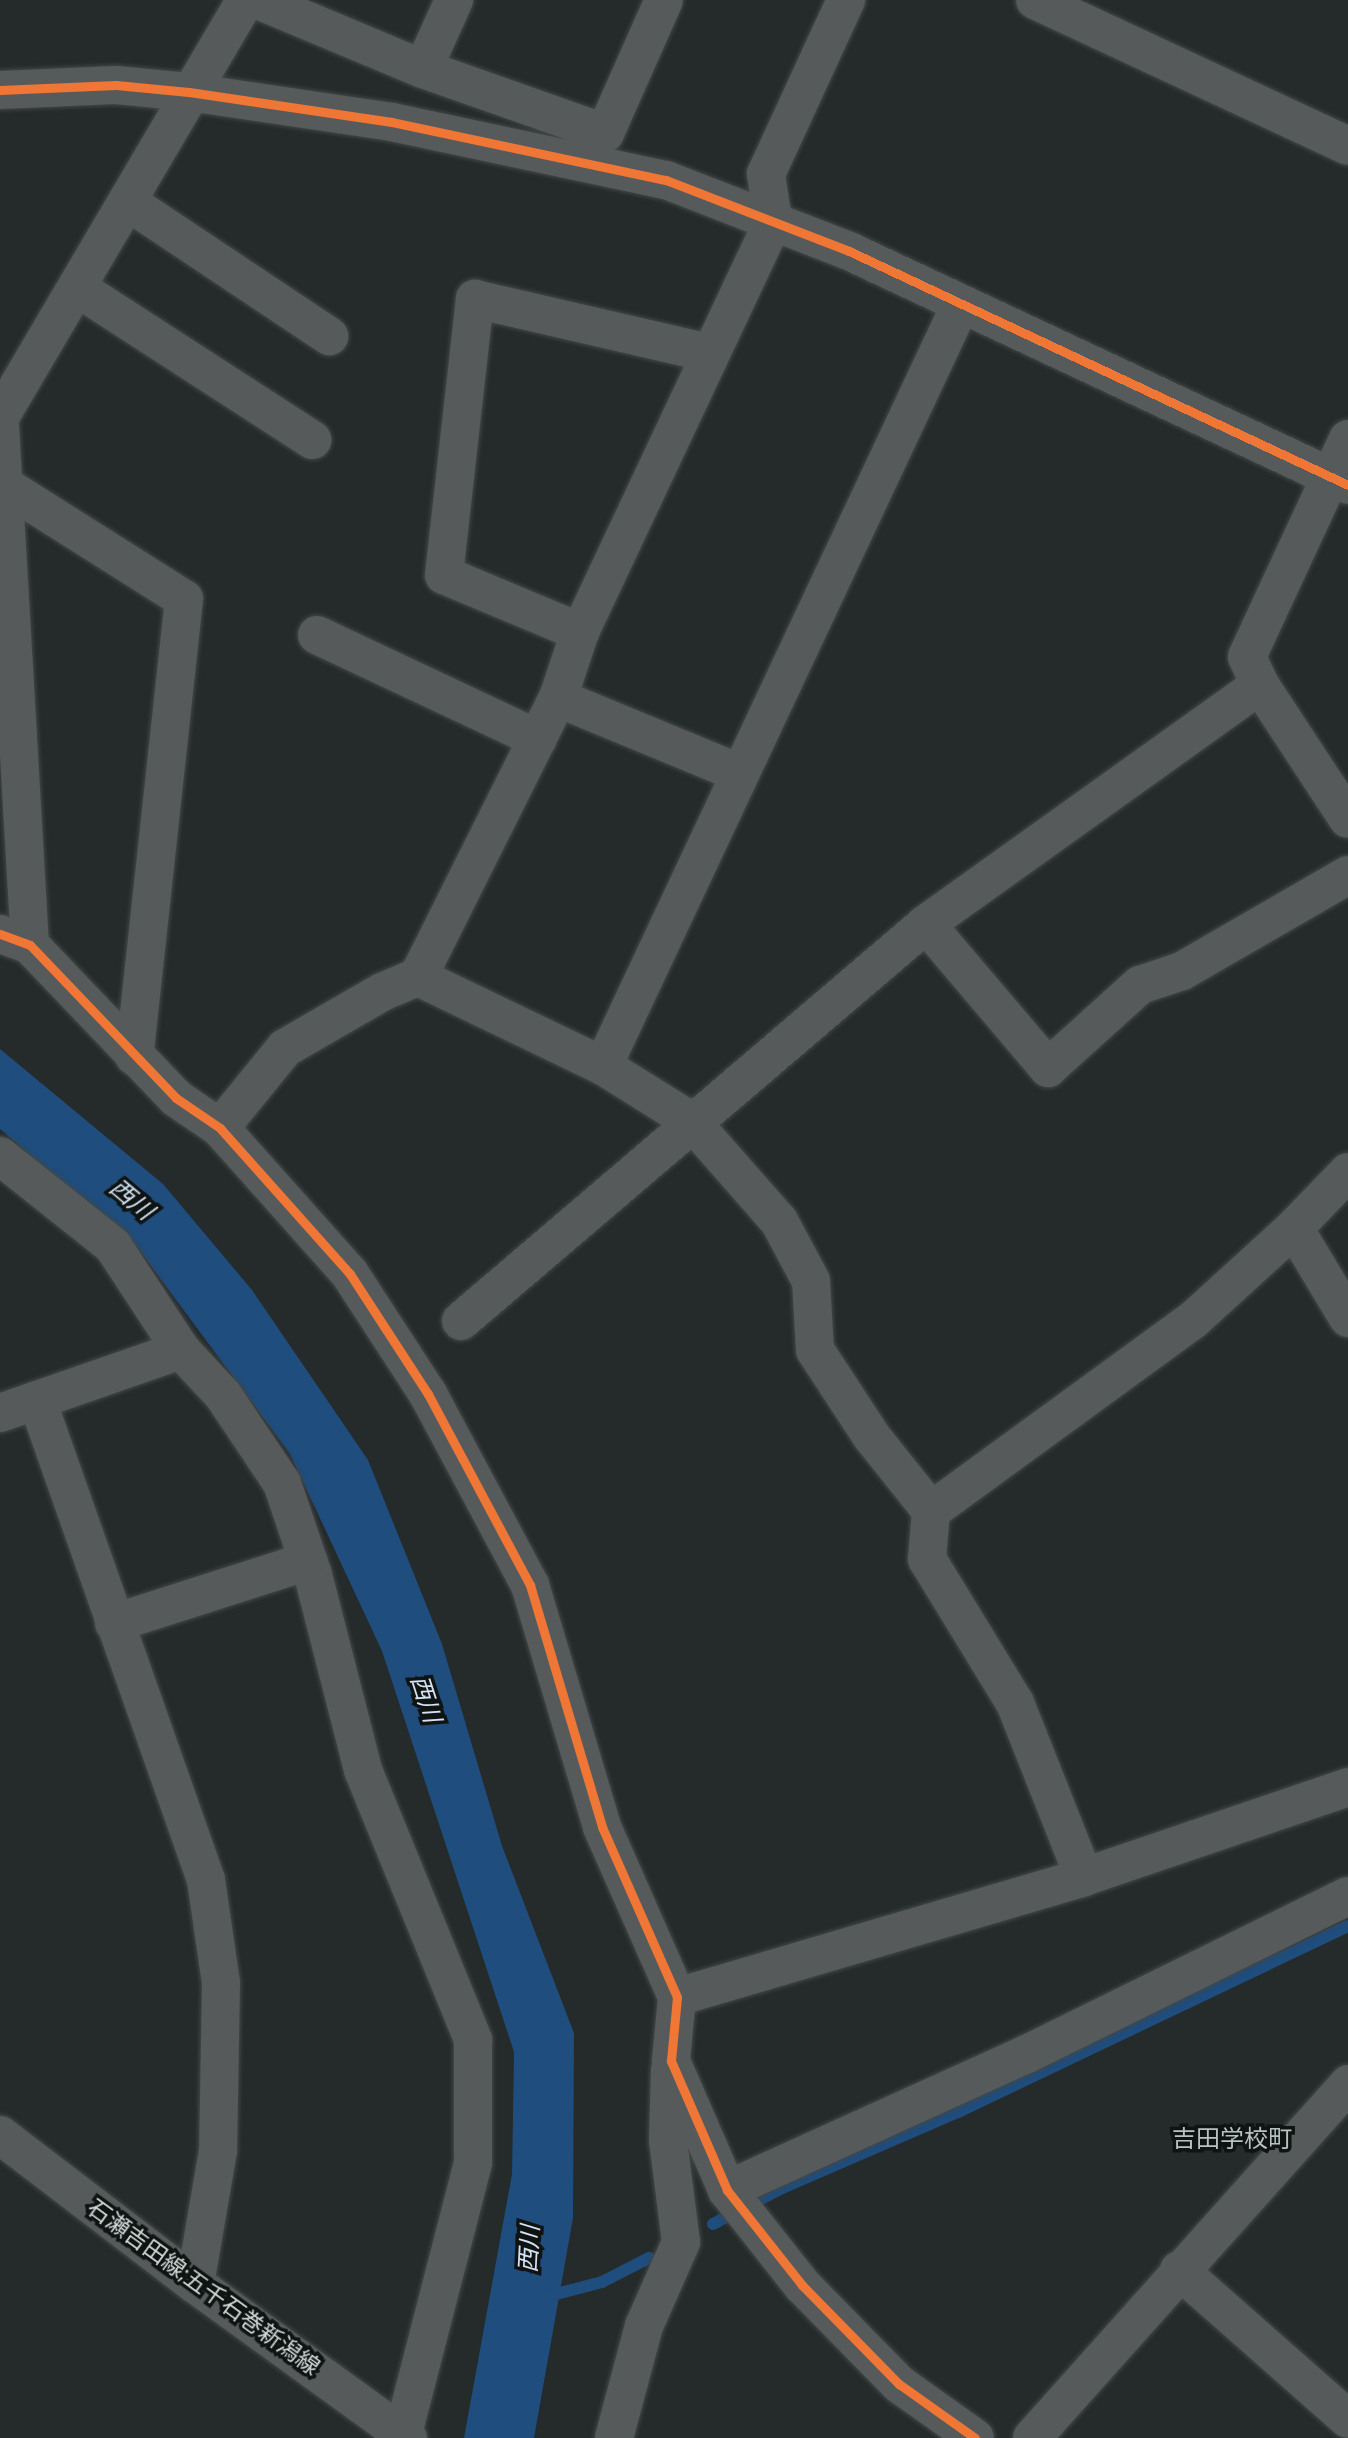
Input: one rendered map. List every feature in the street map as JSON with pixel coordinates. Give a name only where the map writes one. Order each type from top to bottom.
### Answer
[{"type":"street","points":[[0,417],[79,289],[189,92],[246,0]]},
{"type":"street","points":[[258,0],[423,69],[666,180],[849,251],[1340,481]]},
{"type":"street","points":[[423,69],[454,0]]},
{"type":"street","points":[[596,147],[664,0]]},
{"type":"street","points":[[220,1128],[285,1048],[382,992],[418,977],[558,698],[580,632],[708,353],[773,221],[766,174],[846,0]]},
{"type":"street","points":[[1035,0],[1348,146]]},
{"type":"street","points":[[0,90],[116,85],[189,92],[392,122],[596,147]]},
{"type":"street","points":[[128,202],[329,336]]},
{"type":"street","points":[[79,289],[312,440]]},
{"type":"street","points":[[580,632],[444,575],[475,299],[708,353]]},
{"type":"street","points":[[603,1066],[961,304]]},
{"type":"street","points":[[0,425],[15,939],[176,1098],[220,1128],[350,1273],[428,1394],[530,1585],[601,1827],[677,1997],[667,2140],[681,2242],[644,2326],[614,2438]]},
{"type":"street","points":[[1348,439],[1340,481],[1247,657],[1260,685],[1348,819]]},
{"type":"street","points":[[2,484],[184,599],[134,1056]]},
{"type":"street","points":[[317,635],[538,739]]},
{"type":"street","points":[[461,1321],[691,1121],[926,924],[1260,685]]},
{"type":"street","points":[[558,698],[739,773]]},
{"type":"street","points":[[926,924],[1048,1068],[1140,985],[1182,971],[1348,875]]},
{"type":"street","points":[[418,977],[603,1066],[691,1121],[779,1221],[811,1281],[814,1350],[872,1437],[931,1511],[927,1559],[1015,1703],[1084,1877]]},
{"type":"street","points":[[1,1159],[113,1246],[181,1350],[223,1395],[282,1483],[308,1561],[363,1770],[473,2040],[473,2163],[406,2436]]},
{"type":"street","points":[[931,1511],[1193,1320],[1294,1228],[1348,1172]]},
{"type":"street","points":[[1294,1228],[1348,1318]]},
{"type":"street","points":[[0,1413],[181,1350]]},
{"type":"street","points":[[37,1400],[206,1880],[221,1983],[218,2151],[195,2284]]},
{"type":"street","points":[[114,1623],[308,1561]]},
{"type":"street","points":[[677,1997],[1084,1877],[1348,1787]]},
{"type":"street","points":[[727,2190],[1025,2054],[1348,1896]]},
{"type":"street","points":[[671,2061],[727,2190],[802,2285],[899,2384],[969,2436]]},
{"type":"street","points":[[1032,2438],[1179,2270],[1348,2084]]},
{"type":"street","name":"石瀬吉田線;五千石巻新潟線","points":[[0,2135],[195,2284],[406,2436]]},
{"type":"street","points":[[1179,2270],[1348,2419]]},
{"type":"water","name":"西川","points":[[0,1049],[163,1184],[252,1290],[368,1460],[442,1644],[502,1846],[574,2033],[573,2218],[534,2438],[464,2438],[512,2174],[514,2052],[382,1651],[290,1454],[137,1247],[0,1129]]},
{"type":"waterway","points":[[713,2224],[782,2188],[958,2112],[1348,1926]]},
{"type":"waterway","points":[[545,2297],[602,2282],[649,2258]]},
{"type":"cycle path","points":[[0,90],[116,85],[189,92],[392,122],[666,180],[849,251],[1348,485]]},
{"type":"cycle path","points":[[0,934],[30,945],[176,1098],[220,1128],[350,1274],[428,1394],[530,1585],[602,1827],[677,1997],[671,2061],[727,2190],[802,2285],[899,2384],[975,2438]]},
{"type":"district","name":"吉田学校町","points":[[1232,2140]]}]
